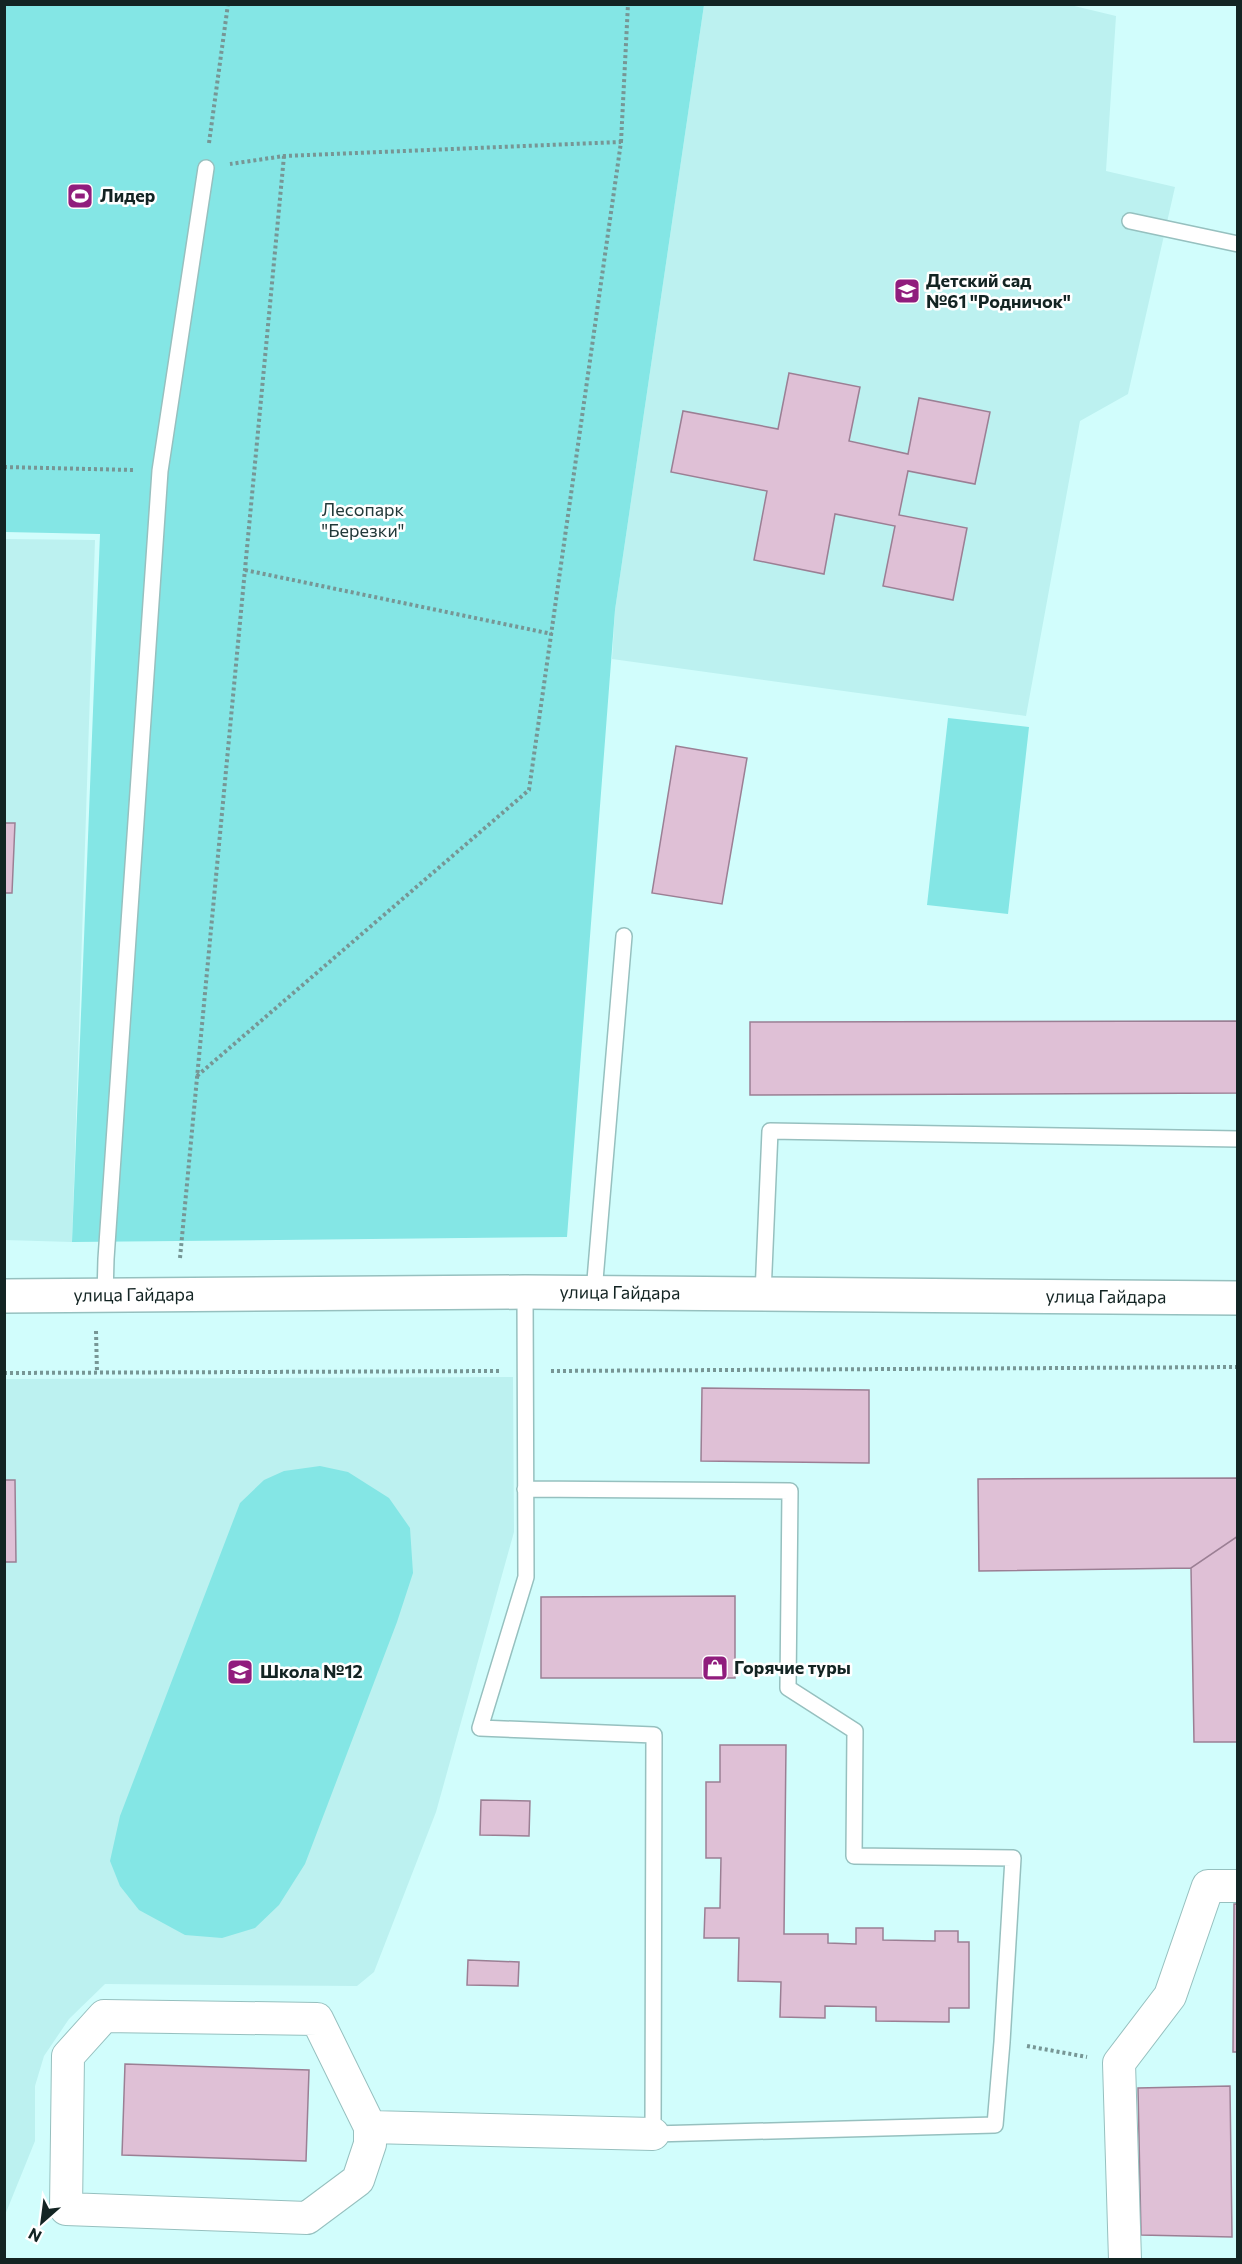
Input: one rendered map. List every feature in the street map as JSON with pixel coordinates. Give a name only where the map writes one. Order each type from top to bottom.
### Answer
[{"type":"street","name":"улица Гайдара","points":[[4,1296],[594,1292],[1238,1298]]},
{"type":"street","points":[[1125,2259],[1119,2063],[1170,1996],[1208,1886],[1238,1886]]},
{"type":"street","points":[[104,2016],[318,2019],[370,2127],[370,2144],[358,2180],[307,2218],[66,2209],[68,2056],[104,2016]]},
{"type":"street","points":[[370,2127],[653,2134]]},
{"type":"lane","points":[[105,1296],[160,471],[206,168]]},
{"type":"lane","points":[[1130,221],[1238,244]]},
{"type":"lane","points":[[594,1292],[624,936]]},
{"type":"lane","points":[[763,1294],[770,1131],[1238,1138]]},
{"type":"lane","points":[[525,1292],[525,1489],[526,1577],[480,1728],[654,1735],[653,2134],[995,2125],[1013,1858],[854,1856],[855,1731],[788,1688],[790,1491],[525,1489]]},
{"type":"path","points":[[228,4],[206,168],[284,156],[621,142]]},
{"type":"path","points":[[197,1076],[529,790],[621,142],[628,4]]},
{"type":"path","points":[[180,1258],[284,156]]},
{"type":"path","points":[[4,467],[160,471]]},
{"type":"path","points":[[245,570],[552,634]]},
{"type":"path","points":[[4,1373],[1238,1367]]},
{"type":"path","points":[[1002,2042],[1119,2063]]},
{"type":"shaded area","name":"Детский сад №61 \"Родничок\"","points":[[1066,4],[1116,16],[1106,171],[1175,187],[1128,394],[1080,421],[1026,716],[612,659],[615,610],[704,5]]},
{"type":"shaded area","points":[[5,539],[95,540],[72,1242],[5,1240]]},
{"type":"shaded area","name":"Школа №12","points":[[513,1377],[514,1532],[436,1812],[374,1972],[357,1986],[105,1984],[69,2019],[44,2056],[35,2086],[35,2141],[5,2215],[5,1379]]},
{"type":"green space","name":"Лесопарк \"Березки\"","points":[[4,5],[704,5],[615,610],[567,1237],[72,1242],[100,534],[5,532]]},
{"type":"green space","points":[[948,718],[1029,727],[1008,914],[927,905]]},
{"type":"green space","points":[[320,1466],[348,1472],[389,1498],[410,1528],[413,1573],[397,1622],[305,1864],[279,1905],[255,1928],[222,1938],[185,1935],[139,1910],[120,1886],[110,1861],[120,1816],[240,1503],[264,1480],[284,1471]]},
{"type":"building","points":[[789,373],[860,387],[849,441],[908,454],[919,398],[990,412],[975,484],[908,471],[899,515],[967,528],[953,600],[883,586],[895,526],[835,514],[824,574],[754,560],[767,491],[671,472],[683,411],[778,429]]},
{"type":"building","points":[[676,746],[747,758],[722,904],[652,893]]},
{"type":"building","points":[[4,823],[15,823],[12,893],[4,893]]},
{"type":"building","points":[[1238,1021],[1238,1093],[750,1095],[750,1022]]},
{"type":"building","points":[[702,1388],[869,1390],[869,1463],[701,1461]]},
{"type":"building","points":[[1238,1478],[1238,1536],[1191,1568],[979,1571],[978,1479]]},
{"type":"building","points":[[4,1480],[15,1480],[16,1562],[4,1562]]},
{"type":"building","points":[[1238,1536],[1238,1742],[1194,1742],[1191,1568]]},
{"type":"building","points":[[735,1596],[735,1678],[541,1678],[541,1597]]},
{"type":"building","points":[[720,1745],[786,1745],[784,1934],[828,1934],[828,1943],[856,1944],[856,1928],[883,1928],[883,1940],[935,1941],[935,1931],[958,1931],[958,1942],[969,1942],[969,2008],[949,2008],[949,2022],[876,2021],[876,2007],[825,2006],[825,2018],[780,2017],[781,1982],[738,1981],[739,1938],[704,1938],[705,1908],[720,1908],[721,1858],[706,1858],[706,1782],[720,1782]]},
{"type":"building","points":[[481,1800],[530,1801],[529,1836],[480,1835]]},
{"type":"building","points":[[1234,1904],[1238,1904],[1238,2052],[1233,2052]]},
{"type":"building","points":[[468,1960],[519,1962],[518,1986],[467,1985]]},
{"type":"building","points":[[125,2064],[309,2070],[306,2161],[122,2155]]},
{"type":"building","points":[[1230,2086],[1232,2237],[1141,2235],[1138,2088]]},
{"type":"place","name":"Лидер","points":[[80,196]]},
{"type":"place","name":"Детский сад №61 \"Родничок\"","points":[[907,291]]},
{"type":"place","name":"Горячие туры","points":[[715,1668]]},
{"type":"place","name":"Школа №12","points":[[240,1672]]}]
